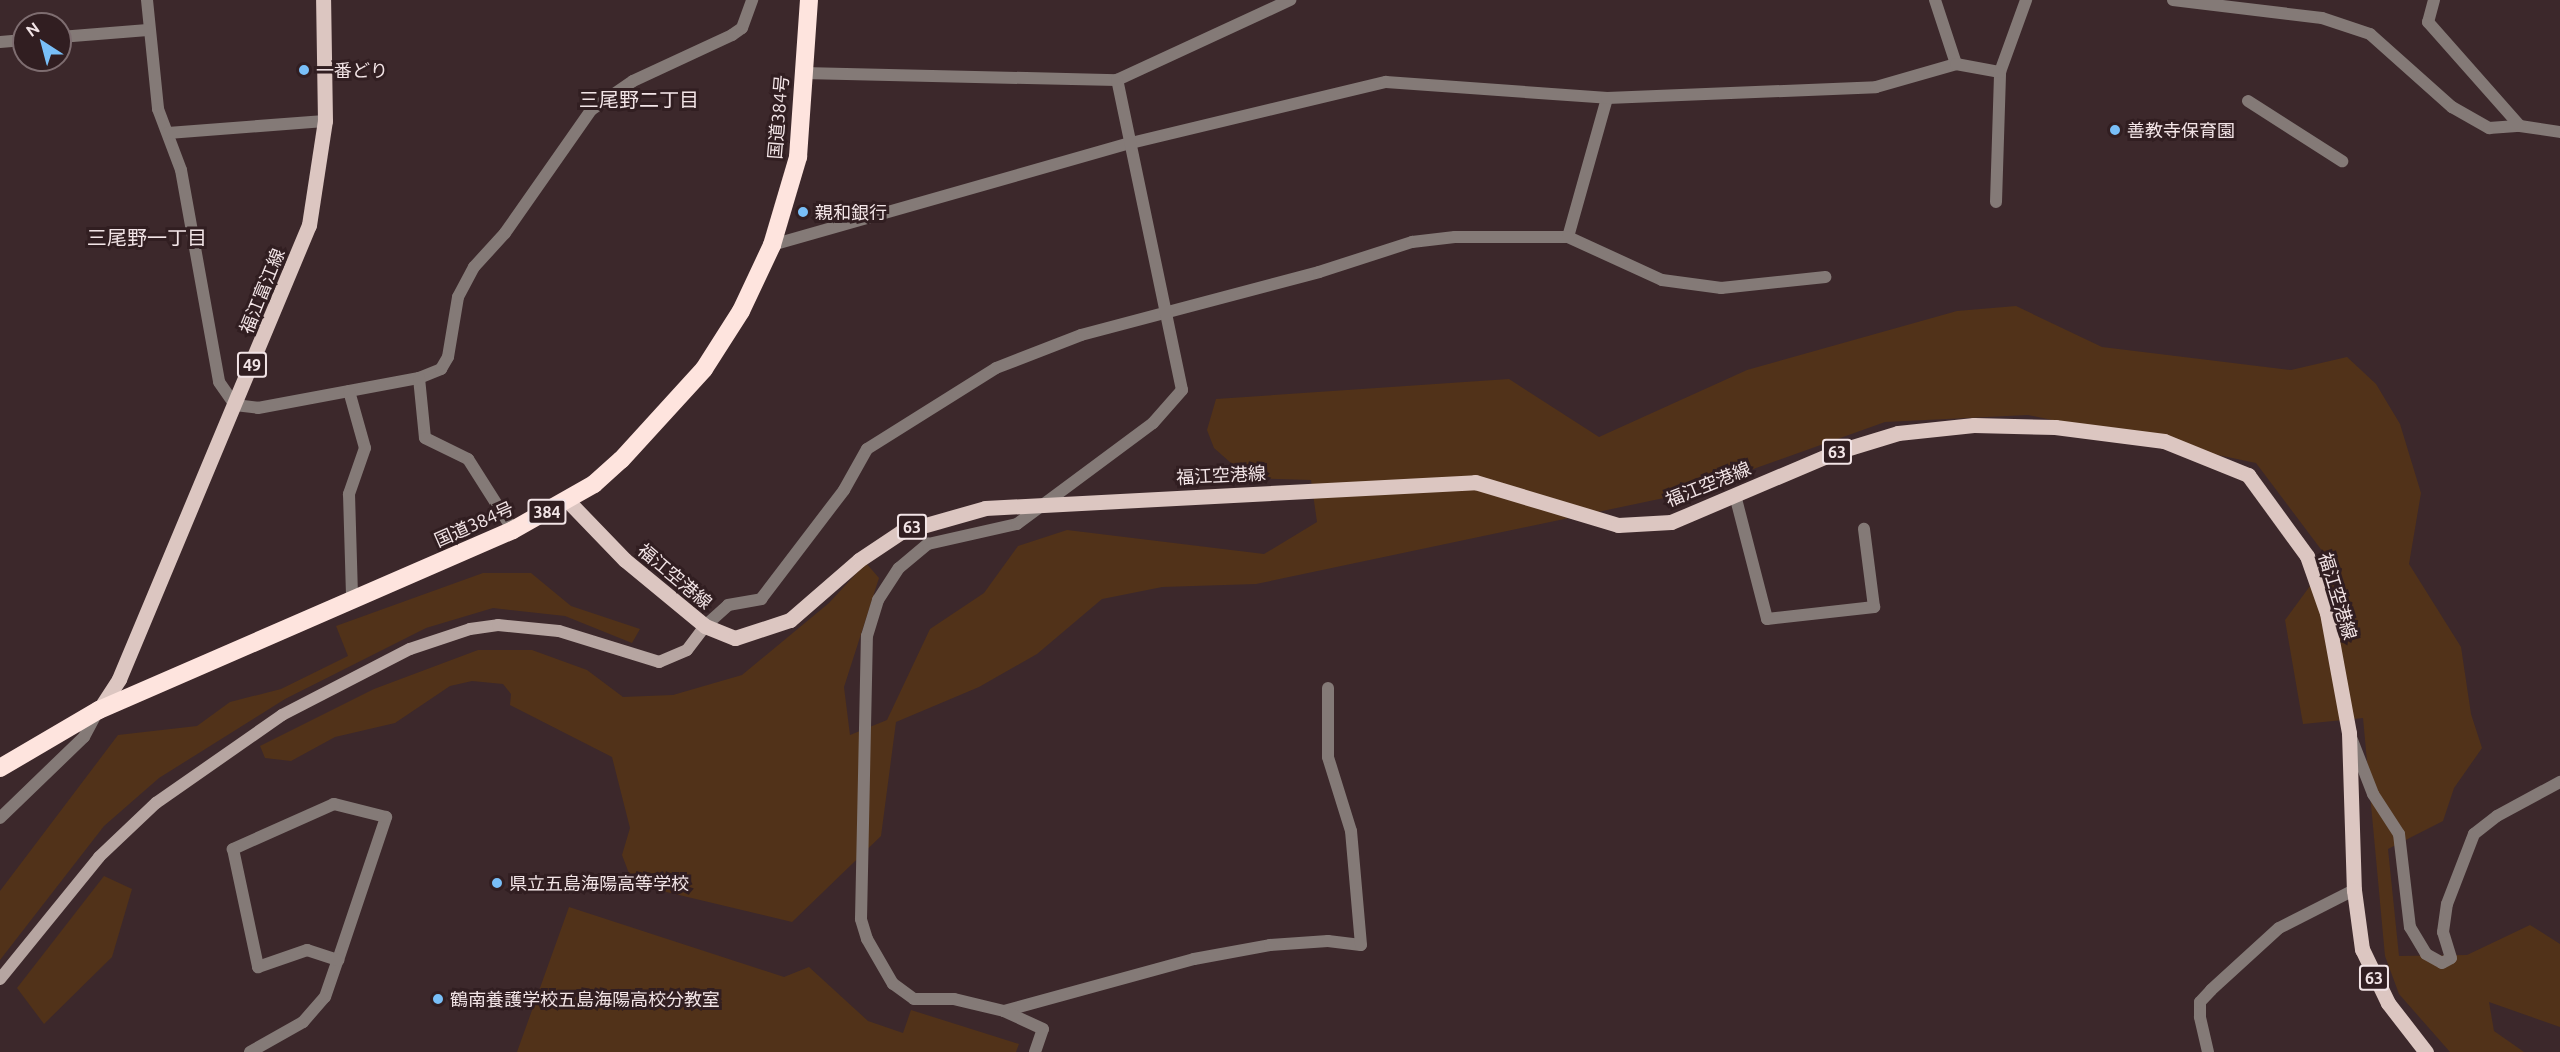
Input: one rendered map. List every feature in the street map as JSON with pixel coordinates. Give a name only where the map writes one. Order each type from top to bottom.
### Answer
[{"type":"highway","name":"国道384号","points":[[0,768],[99,710],[352,598],[513,530],[567,500],[621,460],[687,392],[741,311],[772,245],[798,157],[809,0]]},
{"type":"main road","name":"福江富江線","points":[[99,710],[119,679],[309,225],[325,121],[323,0]]},
{"type":"main road","name":"福江空港線","points":[[567,500],[625,560],[705,626],[735,639],[790,620],[901,532],[985,508],[1475,482],[1618,525],[1671,522],[1836,452],[1898,433],[1974,424],[2055,427],[2164,441],[2248,475],[2307,556],[2327,613],[2349,733],[2354,890],[2362,949],[2375,980],[2426,1052]]},
{"type":"street","points":[[147,0],[148,30],[158,109],[181,170],[219,382],[235,405],[258,408],[419,378],[441,369],[448,357],[458,297],[474,267],[505,233],[591,110],[633,81],[732,35],[742,28],[752,0]]},
{"type":"street","points":[[803,73],[1117,80],[1290,0]]},
{"type":"street","points":[[1935,0],[1956,64]]},
{"type":"street","points":[[1996,202],[2000,72],[2026,0]]},
{"type":"street","points":[[2173,0],[2322,18],[2370,34],[2452,107],[2489,128],[2520,126],[2560,132]]},
{"type":"street","points":[[2434,0],[2428,22],[2520,126]]},
{"type":"street","points":[[72,37],[148,30]]},
{"type":"street","points":[[772,245],[1131,144],[1386,82],[1607,98],[1876,87],[1956,64],[2000,72]]},
{"type":"street","points":[[1035,1052],[1043,1029],[1004,1011],[954,999],[914,999],[893,984],[867,939],[861,919],[867,636],[878,600],[899,568],[928,544],[1017,525],[1104,462],[1173,405],[1182,390],[1117,80]]},
{"type":"street","points":[[1568,237],[1607,98]]},
{"type":"street","points":[[2248,101],[2342,161]]},
{"type":"street","points":[[168,134],[325,121]]},
{"type":"street","points":[[0,979],[99,857],[156,803],[282,715],[410,649],[470,629],[498,625],[559,631],[659,662],[687,650],[705,626],[728,605],[761,598],[844,490],[867,449],[996,368],[1081,335],[1319,272],[1412,242],[1568,237],[1662,280],[1721,288],[1825,277]]},
{"type":"street","points":[[419,378],[425,438],[468,459],[513,530]]},
{"type":"street","points":[[349,391],[365,448],[349,494],[352,598]]},
{"type":"street","points":[[1735,495],[1767,619],[1875,608],[1864,529]]},
{"type":"street","points":[[1004,1011],[1194,960],[1260,947],[1328,941],[1361,945],[1351,831],[1328,757],[1328,688]]},
{"type":"street","points":[[0,818],[84,738],[99,710]]},
{"type":"street","points":[[2349,733],[2373,794],[2399,834],[2410,927],[2426,954],[2442,963],[2451,958],[2443,932],[2447,904],[2474,834],[2560,782]]},
{"type":"street","points":[[250,1052],[303,1022],[325,998],[338,960],[386,817],[334,804],[233,849],[258,967],[307,950],[338,960]]},
{"type":"street","points":[[2208,1052],[2200,1017],[2200,1002],[2278,928],[2354,890]]},
{"type":"shaded area","points":[[2016,306],[2102,347],[2291,370],[2347,357],[2376,384],[2400,424],[2421,493],[2409,564],[2461,647],[2471,714],[2482,748],[2454,788],[2443,821],[2388,849],[2399,956],[2467,955],[2530,925],[2560,944],[2560,1027],[2489,1002],[2494,1031],[2524,1052],[2450,1052],[2399,994],[2385,956],[2363,718],[2303,724],[2285,620],[2329,560],[2256,463],[2028,415],[1885,422],[1683,494],[1256,584],[1162,587],[1102,599],[1037,654],[979,687],[896,722],[881,836],[792,922],[633,884],[622,855],[630,828],[612,757],[510,705],[511,694],[503,684],[472,681],[450,686],[395,723],[335,737],[291,761],[265,758],[260,746],[374,689],[478,650],[532,650],[587,670],[623,697],[673,695],[742,675],[829,603],[866,563],[879,578],[844,687],[850,735],[887,720],[930,629],[984,593],[1018,546],[1067,530],[1264,554],[1317,522],[1311,480],[1248,478],[1214,448],[1207,430],[1216,399],[1509,379],[1599,437],[1747,370],[1957,311]]},
{"type":"shaded area","points":[[483,573],[531,573],[571,606],[640,629],[632,643],[565,616],[493,608],[426,628],[285,699],[159,778],[104,826],[0,960],[0,891],[118,735],[197,726],[230,702],[281,689],[348,656],[336,626]]},
{"type":"shaded area","points":[[104,876],[132,889],[112,957],[44,1024],[17,988]]},
{"type":"shaded area","points":[[569,907],[784,977],[809,967],[868,1021],[903,1033],[911,1010],[1019,1044],[1016,1052],[517,1052]]},
{"type":"place","name":"一番どり","points":[[304,70]]},
{"type":"place","name":"善教寺保育園","points":[[2115,130]]},
{"type":"place","name":"親和銀行","points":[[803,212]]},
{"type":"place","name":"県立五島海陽高等学校","points":[[497,883]]},
{"type":"place","name":"鶴南養護学校五島海陽高校分教室","points":[[438,999]]},
{"type":"district","name":"三尾野二丁目","points":[[639,99]]},
{"type":"district","name":"三尾野一丁目","points":[[147,237]]}]
